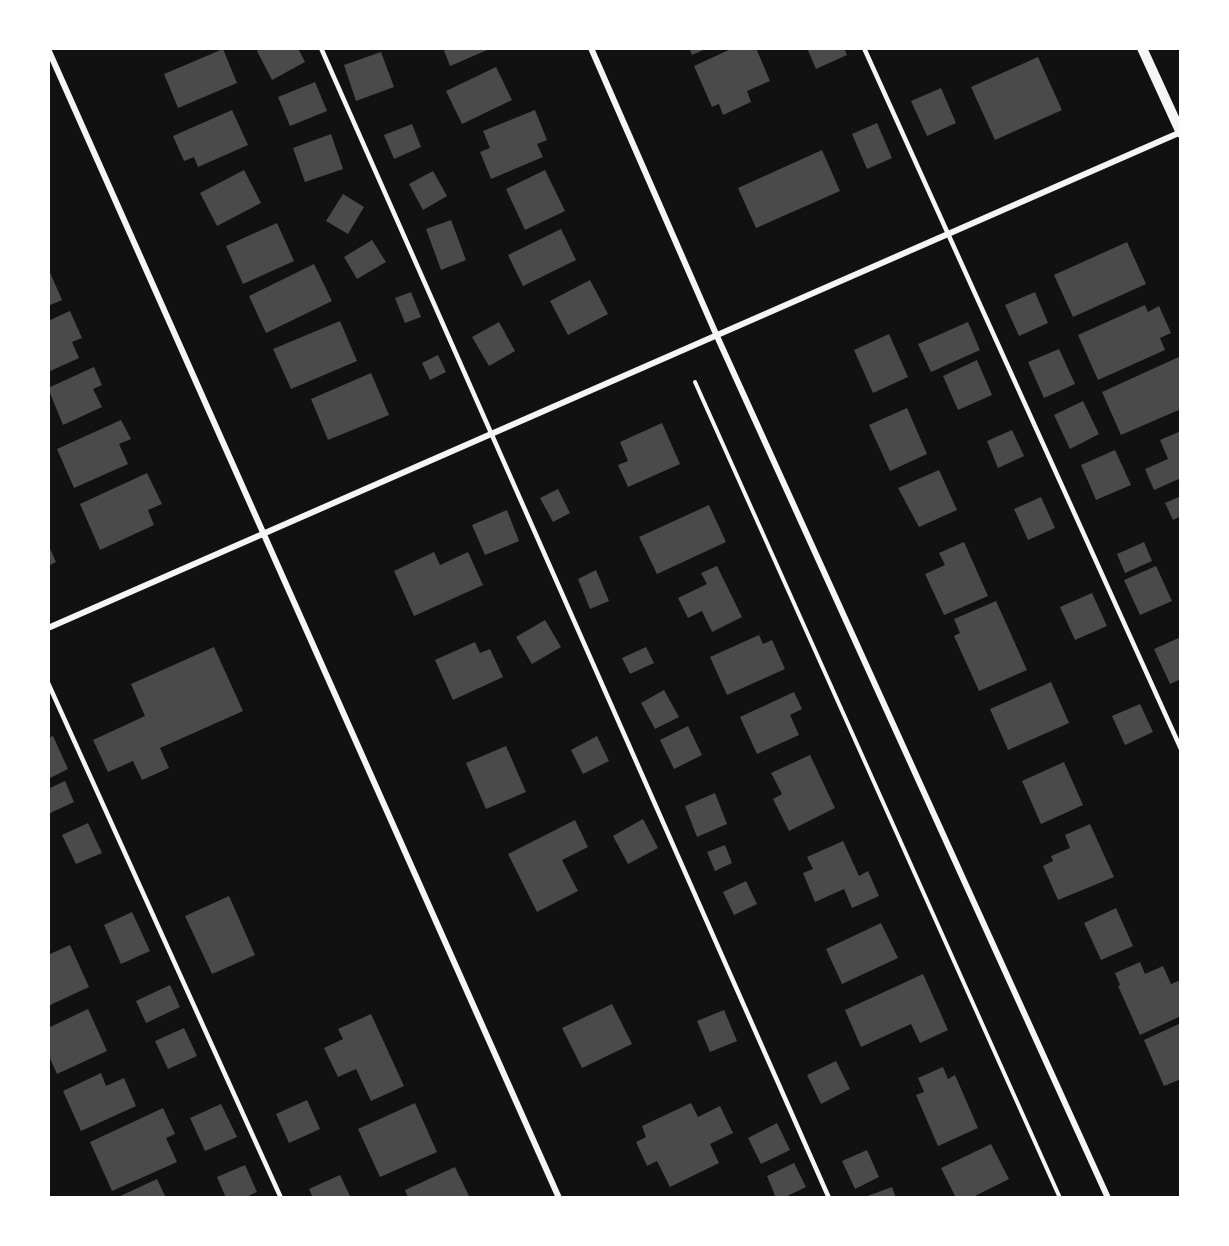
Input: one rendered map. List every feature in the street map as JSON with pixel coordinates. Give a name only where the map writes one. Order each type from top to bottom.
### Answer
[{"type":"street","points":[[591,48],[716,334],[1108,1198]]},
{"type":"street","points":[[48,627],[264,531],[493,434],[716,334],[948,236],[1181,132],[1142,48]]},
{"type":"street","points":[[48,49],[560,1198]]},
{"type":"lane","points":[[321,48],[829,1198]]},
{"type":"lane","points":[[864,48],[1181,749]]},
{"type":"lane","points":[[48,683],[281,1198]]},
{"type":"path","points":[[695,382],[1060,1198]]},
{"type":"building","points":[[263,48],[298,48],[305,62],[272,80],[257,51]]},
{"type":"building","points":[[443,48],[492,48],[450,66]]},
{"type":"building","points":[[689,48],[708,48],[692,55]]},
{"type":"building","points":[[733,48],[756,48],[770,81],[747,91],[751,102],[723,115],[719,104],[712,107],[694,66]]},
{"type":"building","points":[[807,48],[844,48],[847,55],[816,69]]},
{"type":"building","points":[[223,49],[237,83],[178,108],[164,74]]},
{"type":"building","points":[[381,52],[394,87],[356,101],[344,65]]},
{"type":"building","points":[[1038,57],[1062,110],[995,140],[971,87]]},
{"type":"building","points":[[496,67],[512,100],[462,124],[446,91]]},
{"type":"building","points":[[315,82],[327,111],[290,126],[278,97]]},
{"type":"building","points":[[941,88],[956,123],[927,136],[911,101]]},
{"type":"building","points":[[232,110],[248,145],[198,167],[194,157],[184,161],[173,136]]},
{"type":"building","points":[[535,110],[547,140],[537,144],[543,157],[491,179],[480,152],[490,148],[483,131]]},
{"type":"building","points":[[877,123],[892,158],[867,169],[852,134]]},
{"type":"building","points":[[412,124],[421,147],[394,159],[384,135]]},
{"type":"building","points":[[331,134],[343,169],[305,182],[293,148]]},
{"type":"building","points":[[822,150],[840,191],[756,228],[738,188]]},
{"type":"building","points":[[244,170],[261,203],[217,226],[200,193]]},
{"type":"building","points":[[545,170],[565,211],[525,230],[506,189]]},
{"type":"building","points":[[433,171],[447,196],[423,210],[409,184]]},
{"type":"building","points":[[343,194],[364,207],[348,234],[326,221]]},
{"type":"building","points":[[451,220],[466,260],[441,270],[426,229]]},
{"type":"building","points":[[277,223],[294,261],[243,284],[226,246]]},
{"type":"building","points":[[561,229],[576,260],[523,286],[508,255]]},
{"type":"building","points":[[372,240],[386,262],[357,279],[344,257]]},
{"type":"building","points":[[1127,242],[1146,284],[1073,317],[1054,275]]},
{"type":"building","points":[[314,264],[332,301],[266,333],[249,296]]},
{"type":"building","points":[[48,268],[62,300],[48,306]]},
{"type":"building","points":[[590,280],[608,314],[568,335],[550,301]]},
{"type":"building","points":[[411,292],[421,317],[405,323],[395,298]]},
{"type":"building","points":[[1035,292],[1048,323],[1019,336],[1005,305]]},
{"type":"building","points":[[1145,305],[1148,312],[1159,306],[1171,333],[1160,338],[1165,350],[1098,380],[1078,335]]},
{"type":"building","points":[[70,311],[82,338],[72,342],[79,358],[48,372],[48,321]]},
{"type":"building","points":[[340,321],[357,361],[291,389],[273,349]]},
{"type":"building","points":[[499,322],[515,351],[489,366],[472,337]]},
{"type":"building","points":[[968,322],[980,350],[931,372],[918,344]]},
{"type":"building","points":[[889,334],[908,377],[873,393],[854,350]]},
{"type":"building","points":[[1059,349],[1075,384],[1044,398],[1028,362]]},
{"type":"building","points":[[438,355],[446,372],[430,380],[422,363]]},
{"type":"building","points":[[1181,356],[1181,409],[1121,435],[1102,392]]},
{"type":"building","points":[[977,360],[992,395],[958,410],[943,376]]},
{"type":"building","points":[[94,367],[102,385],[93,389],[102,407],[63,425],[48,388]]},
{"type":"building","points":[[371,373],[389,415],[328,440],[311,399]]},
{"type":"building","points":[[1083,401],[1099,434],[1070,449],[1054,415]]},
{"type":"building","points":[[907,408],[927,454],[890,471],[869,425]]},
{"type":"building","points":[[121,420],[131,439],[119,444],[128,464],[74,488],[57,449]]},
{"type":"building","points":[[662,423],[680,464],[628,487],[618,465],[628,461],[620,442]]},
{"type":"building","points":[[1012,430],[1024,456],[998,468],[987,441]]},
{"type":"building","points":[[1181,431],[1181,478],[1154,490],[1145,469],[1168,459],[1160,440]]},
{"type":"building","points":[[1115,450],[1131,485],[1096,500],[1081,465]]},
{"type":"building","points":[[939,470],[957,510],[919,527],[898,488]]},
{"type":"building","points":[[147,473],[162,504],[148,510],[154,525],[100,550],[80,504]]},
{"type":"building","points":[[558,489],[570,513],[553,522],[540,498]]},
{"type":"building","points":[[1181,496],[1181,516],[1173,520],[1165,503]]},
{"type":"building","points":[[1041,497],[1055,528],[1028,540],[1014,509]]},
{"type":"building","points":[[709,505],[726,542],[657,574],[639,537]]},
{"type":"building","points":[[507,510],[519,541],[485,555],[472,525]]},
{"type":"building","points":[[964,542],[988,596],[944,615],[925,574],[945,565],[939,553]]},
{"type":"building","points":[[1144,542],[1152,561],[1125,573],[1117,554]]},
{"type":"building","points":[[48,544],[56,562],[48,566]]},
{"type":"building","points":[[434,552],[440,565],[468,552],[483,585],[414,616],[394,571]]},
{"type":"building","points":[[717,566],[742,617],[712,632],[702,611],[688,618],[678,598],[707,584],[701,573]]},
{"type":"building","points":[[1156,566],[1172,601],[1140,615],[1124,580]]},
{"type":"building","points":[[596,570],[609,601],[590,609],[578,579]]},
{"type":"building","points":[[1092,593],[1107,626],[1075,640],[1060,607]]},
{"type":"building","points":[[996,601],[1027,670],[979,691],[954,636],[960,633],[954,619]]},
{"type":"building","points":[[545,620],[561,647],[532,664],[516,637]]},
{"type":"building","points":[[759,635],[763,644],[772,640],[785,669],[727,695],[710,657]]},
{"type":"building","points":[[1181,637],[1181,679],[1170,684],[1154,649]]},
{"type":"building","points":[[475,642],[480,653],[490,649],[503,677],[453,700],[435,660]]},
{"type":"building","points":[[214,647],[243,711],[160,748],[169,768],[142,780],[133,761],[108,772],[93,740],[145,716],[131,684]]},
{"type":"building","points":[[646,647],[654,663],[630,674],[622,658]]},
{"type":"building","points":[[1051,682],[1069,723],[1008,750],[990,709]]},
{"type":"building","points":[[664,690],[679,717],[655,729],[641,703]]},
{"type":"building","points":[[794,692],[802,709],[790,715],[799,735],[757,754],[740,717]]},
{"type":"building","points":[[1140,704],[1153,732],[1125,745],[1112,716]]},
{"type":"building","points":[[688,726],[702,755],[674,769],[660,740]]},
{"type":"building","points":[[53,736],[68,769],[48,779],[48,738]]},
{"type":"building","points":[[597,736],[609,761],[583,774],[571,750]]},
{"type":"building","points":[[506,746],[526,792],[486,809],[466,763]]},
{"type":"building","points":[[810,755],[835,808],[789,831],[773,799],[782,794],[771,773]]},
{"type":"building","points":[[1064,762],[1083,805],[1041,824],[1022,781]]},
{"type":"building","points":[[65,781],[74,802],[48,814],[48,789]]},
{"type":"building","points":[[715,793],[727,824],[697,837],[685,806]]},
{"type":"building","points":[[643,819],[658,848],[628,864],[613,836]]},
{"type":"building","points":[[575,820],[588,847],[562,860],[578,891],[537,912],[508,854]]},
{"type":"building","points":[[88,823],[102,853],[76,864],[62,835]]},
{"type":"building","points":[[1090,824],[1114,877],[1058,900],[1043,866],[1053,861],[1051,856],[1070,848],[1065,835]]},
{"type":"building","points":[[843,841],[859,876],[868,871],[879,896],[852,908],[844,889],[815,902],[803,873],[813,869],[807,857]]},
{"type":"building","points":[[725,845],[732,863],[715,871],[707,852]]},
{"type":"building","points":[[746,881],[757,904],[734,915],[723,892]]},
{"type":"building","points":[[229,896],[255,955],[212,974],[185,916]]},
{"type":"building","points":[[1116,908],[1133,946],[1101,960],[1084,923]]},
{"type":"building","points":[[132,912],[150,951],[121,964],[104,925]]},
{"type":"building","points":[[881,923],[898,958],[842,984],[826,949]]},
{"type":"building","points":[[70,945],[89,987],[48,1006],[48,955]]},
{"type":"building","points":[[1140,962],[1145,974],[1163,966],[1171,984],[1181,980],[1181,1016],[1140,1035],[1118,986],[1120,985],[1115,973]]},
{"type":"building","points":[[923,974],[948,1030],[920,1043],[911,1024],[861,1047],[845,1010]]},
{"type":"building","points":[[170,985],[180,1007],[146,1023],[136,1001]]},
{"type":"building","points":[[612,1004],[632,1044],[582,1068],[562,1028]]},
{"type":"building","points":[[88,1009],[107,1051],[57,1074],[48,1054],[48,1028]]},
{"type":"building","points":[[724,1010],[737,1041],[710,1052],[697,1021]]},
{"type":"building","points":[[371,1014],[404,1086],[371,1101],[356,1069],[338,1077],[324,1048],[343,1039],[338,1029]]},
{"type":"building","points":[[1181,1023],[1181,1079],[1164,1086],[1144,1040]]},
{"type":"building","points":[[184,1028],[197,1056],[168,1069],[155,1041]]},
{"type":"building","points":[[836,1061],[850,1089],[821,1104],[807,1075]]},
{"type":"building","points":[[943,1067],[948,1079],[955,1075],[978,1128],[938,1146],[916,1095],[924,1092],[918,1078]]},
{"type":"building","points":[[101,1073],[106,1086],[124,1078],[136,1106],[81,1131],[63,1091]]},
{"type":"building","points":[[307,1100],[320,1129],[289,1143],[276,1114]]},
{"type":"building","points":[[415,1103],[437,1152],[380,1177],[358,1129]]},
{"type":"building","points":[[691,1103],[698,1117],[720,1106],[733,1133],[710,1144],[719,1163],[670,1187],[657,1161],[647,1166],[636,1142],[646,1137],[642,1126]]},
{"type":"building","points":[[221,1104],[237,1137],[205,1151],[190,1118]]},
{"type":"building","points":[[163,1108],[175,1134],[166,1138],[177,1162],[112,1191],[90,1142]]},
{"type":"building","points":[[777,1123],[790,1150],[761,1164],[748,1138]]},
{"type":"building","points":[[991,1144],[1009,1179],[971,1198],[956,1198],[941,1168]]},
{"type":"building","points":[[867,1150],[879,1177],[855,1189],[842,1161]]},
{"type":"building","points":[[794,1163],[806,1187],[783,1198],[776,1198],[767,1176]]},
{"type":"building","points":[[245,1165],[257,1192],[244,1198],[226,1198],[217,1177]]},
{"type":"building","points":[[455,1167],[470,1198],[408,1198],[405,1190]]},
{"type":"building","points":[[340,1175],[351,1198],[313,1198],[309,1189]]},
{"type":"building","points":[[157,1179],[166,1198],[116,1198]]},
{"type":"building","points":[[892,1187],[896,1198],[862,1198]]}]
